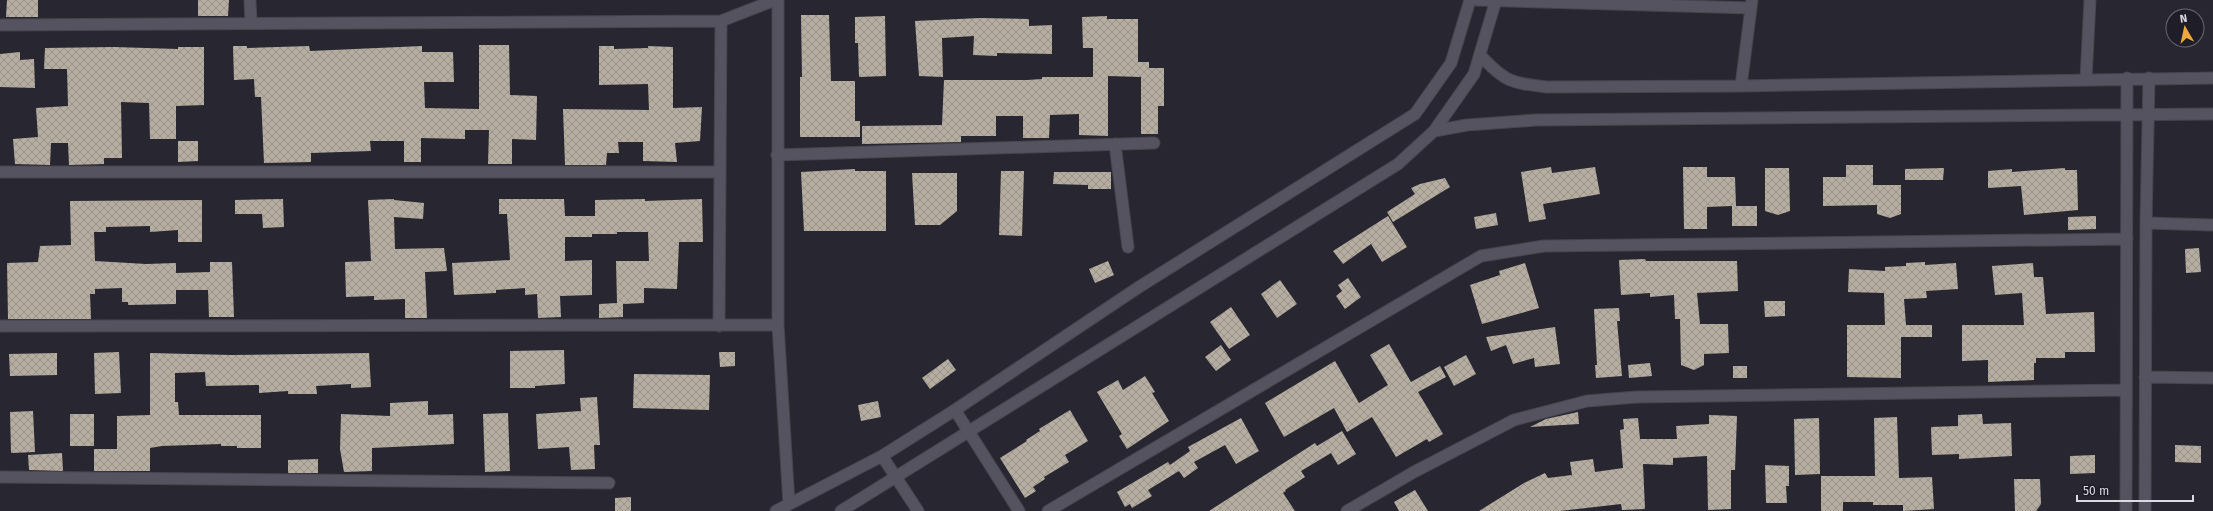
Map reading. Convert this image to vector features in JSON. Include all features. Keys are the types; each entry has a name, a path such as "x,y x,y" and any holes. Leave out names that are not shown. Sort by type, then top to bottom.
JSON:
{"street":[{"path":"250,0 251,23"},
{"path":"0,25 720,21 775,0"},
{"path":"778,0 778,325 789,504"},
{"path":"776,511 882,456 955,410 1139,287 1415,114 1451,63 1470,0"},
{"path":"1476,0 1751,4 1741,86"},
{"path":"2086,79 2090,0"},
{"path":"841,511 1398,164 1434,131 1474,74 1496,1"},
{"path":"719,326 720,21"},
{"path":"1480,56 1496,73 1506,79 1517,84 1547,87 1741,86 2127,78 2213,78"},
{"path":"2126,511 2125,390 2127,78"},
{"path":"2145,511 2144,377 2150,78"},
{"path":"1434,131 1467,125 1536,120 2213,114"},
{"path":"777,155 1154,143"},
{"path":"1114,144 1128,247"},
{"path":"0,172 720,172"},
{"path":"2146,223 2213,225"},
{"path":"1048,511 1481,256 1544,246 2127,239"},
{"path":"0,326 778,325"},
{"path":"2144,377 2213,378"},
{"path":"1347,511 1414,472 1514,420 1587,401 1636,397 2125,390"},
{"path":"955,410 1019,511"},
{"path":"882,456 918,511"},
{"path":"0,477 609,483"}],"building":[{"path":"7,0 38,0 38,17 6,17"},
{"path":"198,0 229,0 228,16 198,16"},
{"path":"801,15 829,15 831,81 855,81 855,121 860,121 860,137 800,137 800,77 802,77"},
{"path":"885,16 886,76 859,77 858,43 855,43 855,17"},
{"path":"1107,16 1107,19 1138,19 1138,62 1149,62 1149,68 1164,68 1164,106 1158,106 1158,134 1141,134 1141,77 1108,76 1108,136 1079,135 1079,114 1050,115 1049,138 1023,138 1023,116 996,116 996,136 961,136 961,142 862,144 862,126 942,125 944,80 1027,80 1042,79 1042,77 1093,77 1093,48 1083,48 1082,17"},
{"path":"980,18 1029,19 1029,26 1052,25 1052,54 997,53 997,56 973,55 974,36 942,38 943,77 919,76 915,21"},
{"path":"479,45 509,45 510,95 537,96 536,140 512,139 512,164 488,164 489,130 465,130 465,139 421,138 421,162 404,162 404,141 370,141 371,151 311,153 311,162 264,163 261,97 255,97 254,79 234,80 233,46 247,46 247,48 309,46 310,51 422,46 422,52 453,52 454,82 424,82 425,108 479,109"},
{"path":"599,46 614,46 614,49 648,48 648,46 673,47 673,108 702,107 700,141 675,143 677,162 643,161 643,142 618,142 619,153 607,153 606,165 565,165 563,109 649,110 648,84 599,85"},
{"path":"114,47 178,49 178,47 204,47 204,105 176,106 176,139 150,139 149,103 121,102 122,158 104,158 104,164 69,165 68,143 51,143 50,165 15,164 13,139 38,137 36,108 68,106 67,69 44,69 45,48"},
{"path":"20,52 20,60 34,59 35,88 0,87 0,54"},
{"path":"178,141 198,141 198,161 178,162"},
{"path":"1846,165 1873,165 1873,185 1901,185 1901,214 1890,218 1877,214 1877,205 1823,206 1823,177 1846,177"},
{"path":"1551,167 1552,173 1595,167 1600,194 1543,204 1546,219 1529,222 1521,172"},
{"path":"1683,167 1707,167 1707,177 1735,177 1736,206 1757,206 1757,226 1732,226 1732,206 1707,207 1707,229 1684,229"},
{"path":"1765,168 1789,168 1790,211 1778,215 1765,211"},
{"path":"1944,168 1943,180 1905,180 1905,169"},
{"path":"2065,168 2065,170 2077,170 2078,210 2024,215 2021,186 1988,188 1988,171 2012,169 2012,172"},
{"path":"855,169 855,171 886,171 886,231 804,231 801,172"},
{"path":"1001,171 1024,171 1022,236 999,235"},
{"path":"1054,172 1111,172 1111,189 1088,189 1088,185 1053,184"},
{"path":"912,173 957,173 957,211 940,225 915,225"},
{"path":"1445,178 1450,187 1393,222 1387,212 1415,194 1411,188 1420,184"},
{"path":"283,199 284,227 263,228 262,214 235,214 235,200"},
{"path":"394,199 424,203 423,219 394,217 395,249 444,248 447,271 425,272 427,318 405,318 405,299 374,300 374,296 346,297 345,262 371,261 368,200"},
{"path":"499,199 564,199 565,216 595,216 595,200 645,199 645,201 702,199 703,242 679,242 677,289 644,288 644,303 623,304 623,317 599,318 599,304 617,303 616,261 649,261 648,232 617,232 617,234 592,234 592,237 565,237 565,261 592,260 592,295 560,296 561,317 538,318 537,294 525,295 525,288 496,290 496,293 454,295 452,263 510,260 507,214 499,214"},
{"path":"202,200 202,242 178,242 178,230 150,232 150,226 106,227 106,232 94,232 95,261 146,264 176,263 176,273 210,272 210,262 232,262 234,317 209,317 208,290 176,290 176,304 128,305 128,302 122,302 122,288 95,289 95,294 90,294 91,319 8,319 7,263 38,262 40,246 71,245 70,201"},
{"path":"1496,213 1498,225 1476,229 1474,217"},
{"path":"1388,216 1407,247 1382,262 1371,244 1343,264 1333,251"},
{"path":"2096,216 2096,229 2068,230 2068,217"},
{"path":"2199,248 2201,272 2186,273 2185,249"},
{"path":"1645,259 1646,261 1737,261 1738,291 1697,293 1700,324 1728,324 1729,353 1704,354 1704,365 1694,370 1681,365 1680,319 1675,319 1674,295 1650,297 1650,293 1621,295 1619,260"},
{"path":"1108,261 1114,275 1095,283 1089,269"},
{"path":"1925,262 1925,265 1956,263 1958,289 1926,291 1927,298 1904,299 1906,325 1932,325 1932,337 1901,337 1901,378 1847,377 1847,325 1885,325 1884,293 1848,292 1849,269 1885,271 1885,267 1906,266 1906,263"},
{"path":"1525,263 1539,308 1482,324 1470,285 1500,275 1499,271"},
{"path":"2033,263 2034,277 2043,277 2046,314 2094,312 2095,352 2065,352 2065,358 2036,358 2036,363 2034,363 2034,380 1988,382 1988,360 1962,361 1962,325 2024,325 2022,293 1995,295 1992,266"},
{"path":"1348,278 1361,297 1345,309 1336,296 1342,291 1338,285"},
{"path":"1280,280 1297,304 1277,318 1261,294"},
{"path":"1764,301 1785,301 1785,316 1765,317"},
{"path":"1231,307 1250,335 1229,349 1210,322"},
{"path":"1619,308 1620,321 1617,321 1622,376 1596,378 1595,365 1597,365 1594,309"},
{"path":"1555,327 1560,364 1535,367 1534,358 1513,364 1506,345 1491,351 1486,337"},
{"path":"1389,344 1411,382 1440,366 1446,377 1418,392 1443,434 1429,442 1427,439 1396,457 1372,417 1347,432 1334,408 1284,437 1265,403 1335,361 1359,403 1388,385 1370,355"},
{"path":"1221,345 1231,360 1216,371 1205,357"},
{"path":"564,350 565,384 535,386 535,388 510,388 510,351"},
{"path":"119,352 121,393 95,394 94,353"},
{"path":"719,352 735,352 735,366 720,367"},
{"path":"57,353 57,375 10,376 9,354"},
{"path":"150,353 231,355 369,353 371,387 351,388 351,384 316,386 317,394 288,394 288,391 259,393 259,385 206,386 205,372 175,373 175,402 178,402 179,415 261,415 261,448 237,448 237,446 221,446 221,444 162,446 150,448 150,471 94,471 94,449 117,449 117,416 150,415"},
{"path":"1466,355 1476,374 1454,386 1444,367"},
{"path":"948,359 956,370 930,389 922,378"},
{"path":"1650,363 1652,376 1629,378 1628,365"},
{"path":"1733,366 1747,366 1747,378 1733,378"},
{"path":"634,374 710,375 709,410 633,408"},
{"path":"1145,376 1155,392 1152,393 1169,421 1127,449 1119,436 1122,434 1097,392 1118,380 1123,390"},
{"path":"597,397 600,445 594,445 595,469 571,470 569,447 538,449 536,414 581,411 580,398"},
{"path":"428,401 428,415 453,414 454,444 372,448 372,471 344,472 340,449 341,414 390,416 390,403"},
{"path":"878,401 881,417 861,421 858,405"},
{"path":"1070,410 1088,441 1065,455 1069,462 1044,477 1045,479 1033,487 1036,491 1025,498 1000,458 1027,441 1026,440 1040,431 1039,429"},
{"path":"33,411 35,452 11,453 10,412"},
{"path":"1578,412 1579,424 1530,427 1546,419"},
{"path":"508,413 510,471 485,472 483,414"},
{"path":"70,414 94,414 94,446 70,446"},
{"path":"1982,414 1983,424 2011,423 2012,456 1959,459 1959,454 1932,455 1931,427 1958,426 1958,415"},
{"path":"1709,415 1737,416 1735,470 1731,470 1731,509 1708,510 1707,456 1673,458 1673,465 1643,464 1645,509 1622,510 1621,504 1560,511 1479,511 1524,483 1545,473 1548,478 1572,475 1570,462 1593,459 1595,472 1623,468 1620,430 1624,429 1623,419 1638,418 1640,439 1677,439 1676,426 1709,424"},
{"path":"1897,417 1899,478 1932,477 1934,509 1903,511 1903,505 1873,505 1873,502 1843,502 1843,511 1821,511 1821,476 1875,476 1874,418"},
{"path":"1241,418 1259,451 1236,464 1225,445 1194,462 1198,468 1184,478 1179,471 1148,490 1152,496 1132,508 1130,504 1125,507 1117,492 1168,462 1170,465 1190,451 1188,447"},
{"path":"1819,418 1820,474 1795,475 1794,419"},
{"path":"1342,431 1356,454 1338,465 1331,453 1301,471 1305,477 1285,490 1286,491 1283,493 1295,511 1209,511 1315,443 1317,446"},
{"path":"2175,445 2201,446 2201,463 2175,462"},
{"path":"62,453 63,471 29,470 28,455"},
{"path":"2095,455 2095,473 2070,474 2070,456"},
{"path":"318,459 318,473 288,473 288,460"},
{"path":"1765,465 1789,466 1789,486 1786,486 1787,503 1766,503"},
{"path":"2014,479 2040,479 2041,504 2036,511 2015,511"},
{"path":"1415,490 1428,511 1399,511 1394,502"},
{"path":"631,497 631,511 615,511 615,498"}]}
